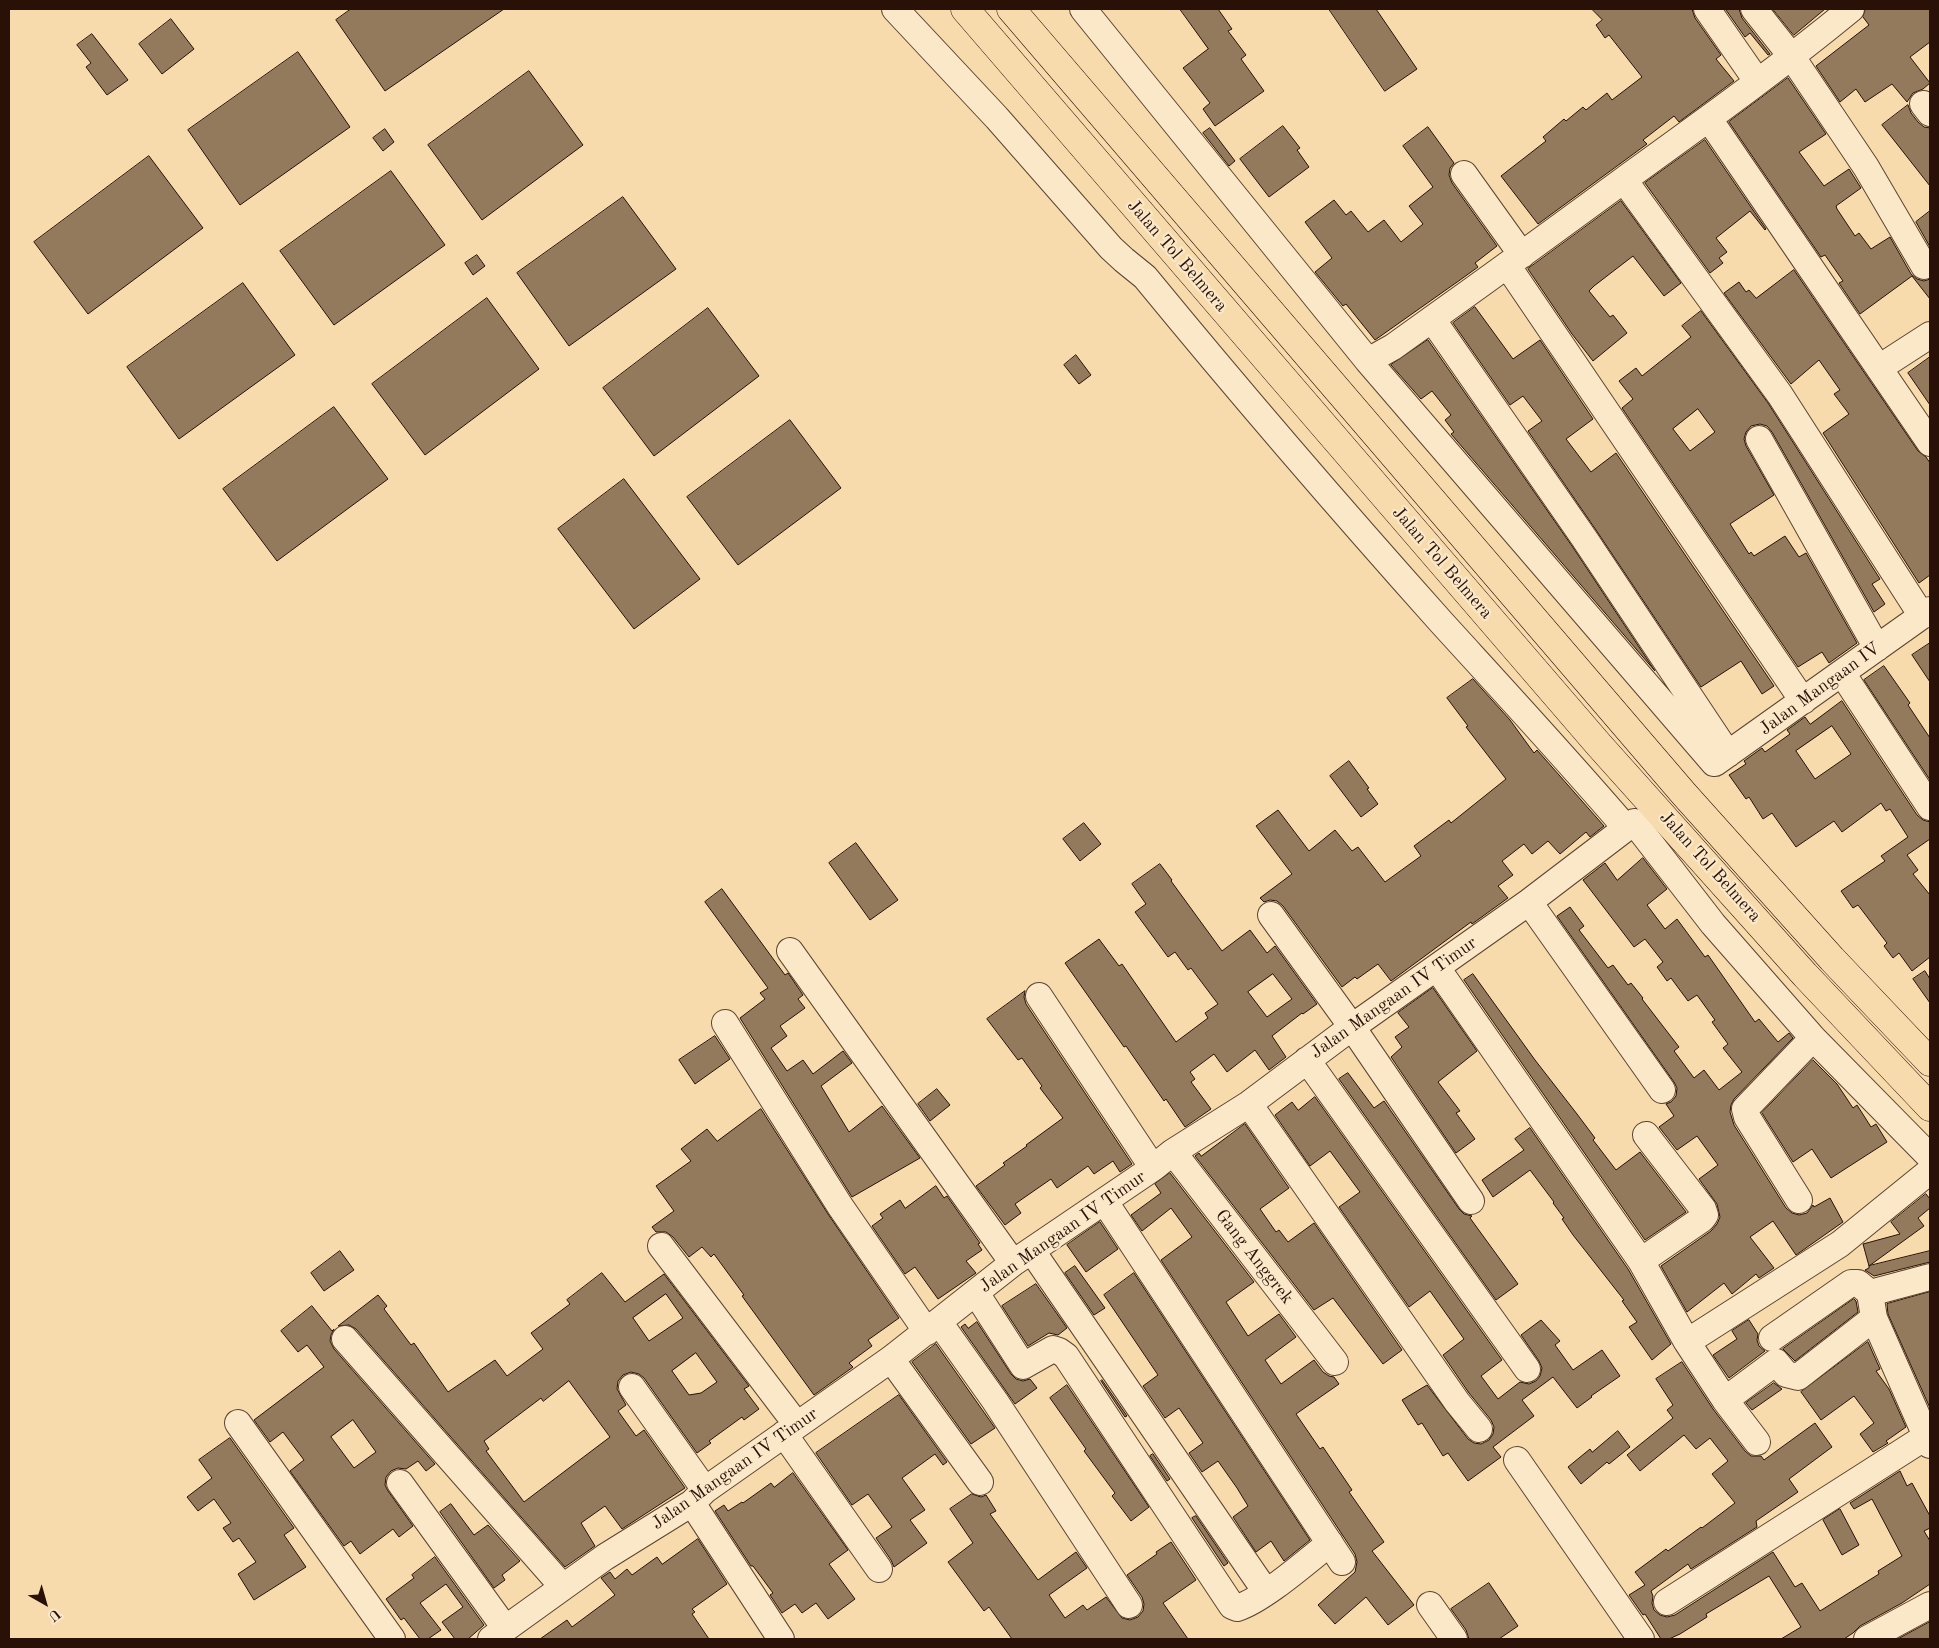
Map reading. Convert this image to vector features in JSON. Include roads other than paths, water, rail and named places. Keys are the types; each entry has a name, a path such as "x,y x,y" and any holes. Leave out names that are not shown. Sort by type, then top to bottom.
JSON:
{"highway":[{"name":"Jalan Tol Belmera","path":"965,9 1599,745 1805,975 1930,1107"},
{"name":"Jalan Tol Belmera","path":"1011,9 1684,794 1832,959 1930,1062"}],"street":[{"path":"895,9 998,118 1111,248 1145,277 1442,622 1564,756 1630,825 1812,1038 1930,1157"},
{"path":"1083,9 1368,361 1717,761"},
{"path":"1708,9 1757,81"},
{"path":"1754,9 1792,57 1866,167 1924,266"},
{"path":"1368,361 1393,347 1709,119 1757,81 1792,57 1851,9"},
{"path":"1709,119 1930,443"},
{"path":"1464,174 1515,260 1803,701"},
{"path":"1624,180 1780,395 1926,613"},
{"path":"1432,319 1584,538 1717,761"},
{"path":"1879,368 1930,335"},
{"path":"1759,439 1877,648"},
{"name":"Jalan Mangaan IV","path":"1717,761 1926,613"},
{"path":"1842,673 1930,807"},
{"name":"Jalan Mangaan IV Timur","path":"498,1634 605,1557 698,1496 891,1359 1022,1257 1105,1202 1163,1160 1249,1104 1352,1027 1529,902 1630,825"},
{"path":"1529,902 1662,1090"},
{"path":"1271,915 1352,1027 1471,1201"},
{"path":"790,951 1022,1257 1266,1592"},
{"path":"1437,968 1640,1261 1687,1342 1725,1400 1757,1442"},
{"name":"Gang Anggrek","path":"1039,996 1163,1160 1335,1362"},
{"path":"725,1023 840,1206 933,1327 995,1401 1129,1604"},
{"path":"1799,1200 1747,1117 1745,1109 1812,1038"},
{"path":"1307,1060 1527,1369"},
{"path":"1249,1104 1457,1402 1479,1429"},
{"path":"1640,1261 1702,1219 1705,1215 1703,1209 1646,1135"},
{"path":"1687,1342 1840,1244 1930,1171"},
{"path":"976,1293 1023,1366 1053,1349 1066,1356 1232,1606 1237,1608 1245,1606 1336,1552 1105,1202"},
{"path":"661,1246 790,1430 879,1569"},
{"path":"1725,1400 1776,1362 1786,1374 1798,1377 1872,1306 1930,1277"},
{"path":"1667,1602 1929,1441 1923,1407 1872,1306 1858,1283 1851,1283 1772,1338"},
{"path":"345,1339 563,1587"},
{"path":"891,1359 980,1482"},
{"path":"632,1387 781,1639"},
{"path":"238,1423 392,1639"},
{"path":"1518,1460 1641,1639"},
{"path":"400,1483 498,1634"},
{"path":"1430,1605 1454,1639"},
{"path":"1867,1639 1930,1605"}]}
